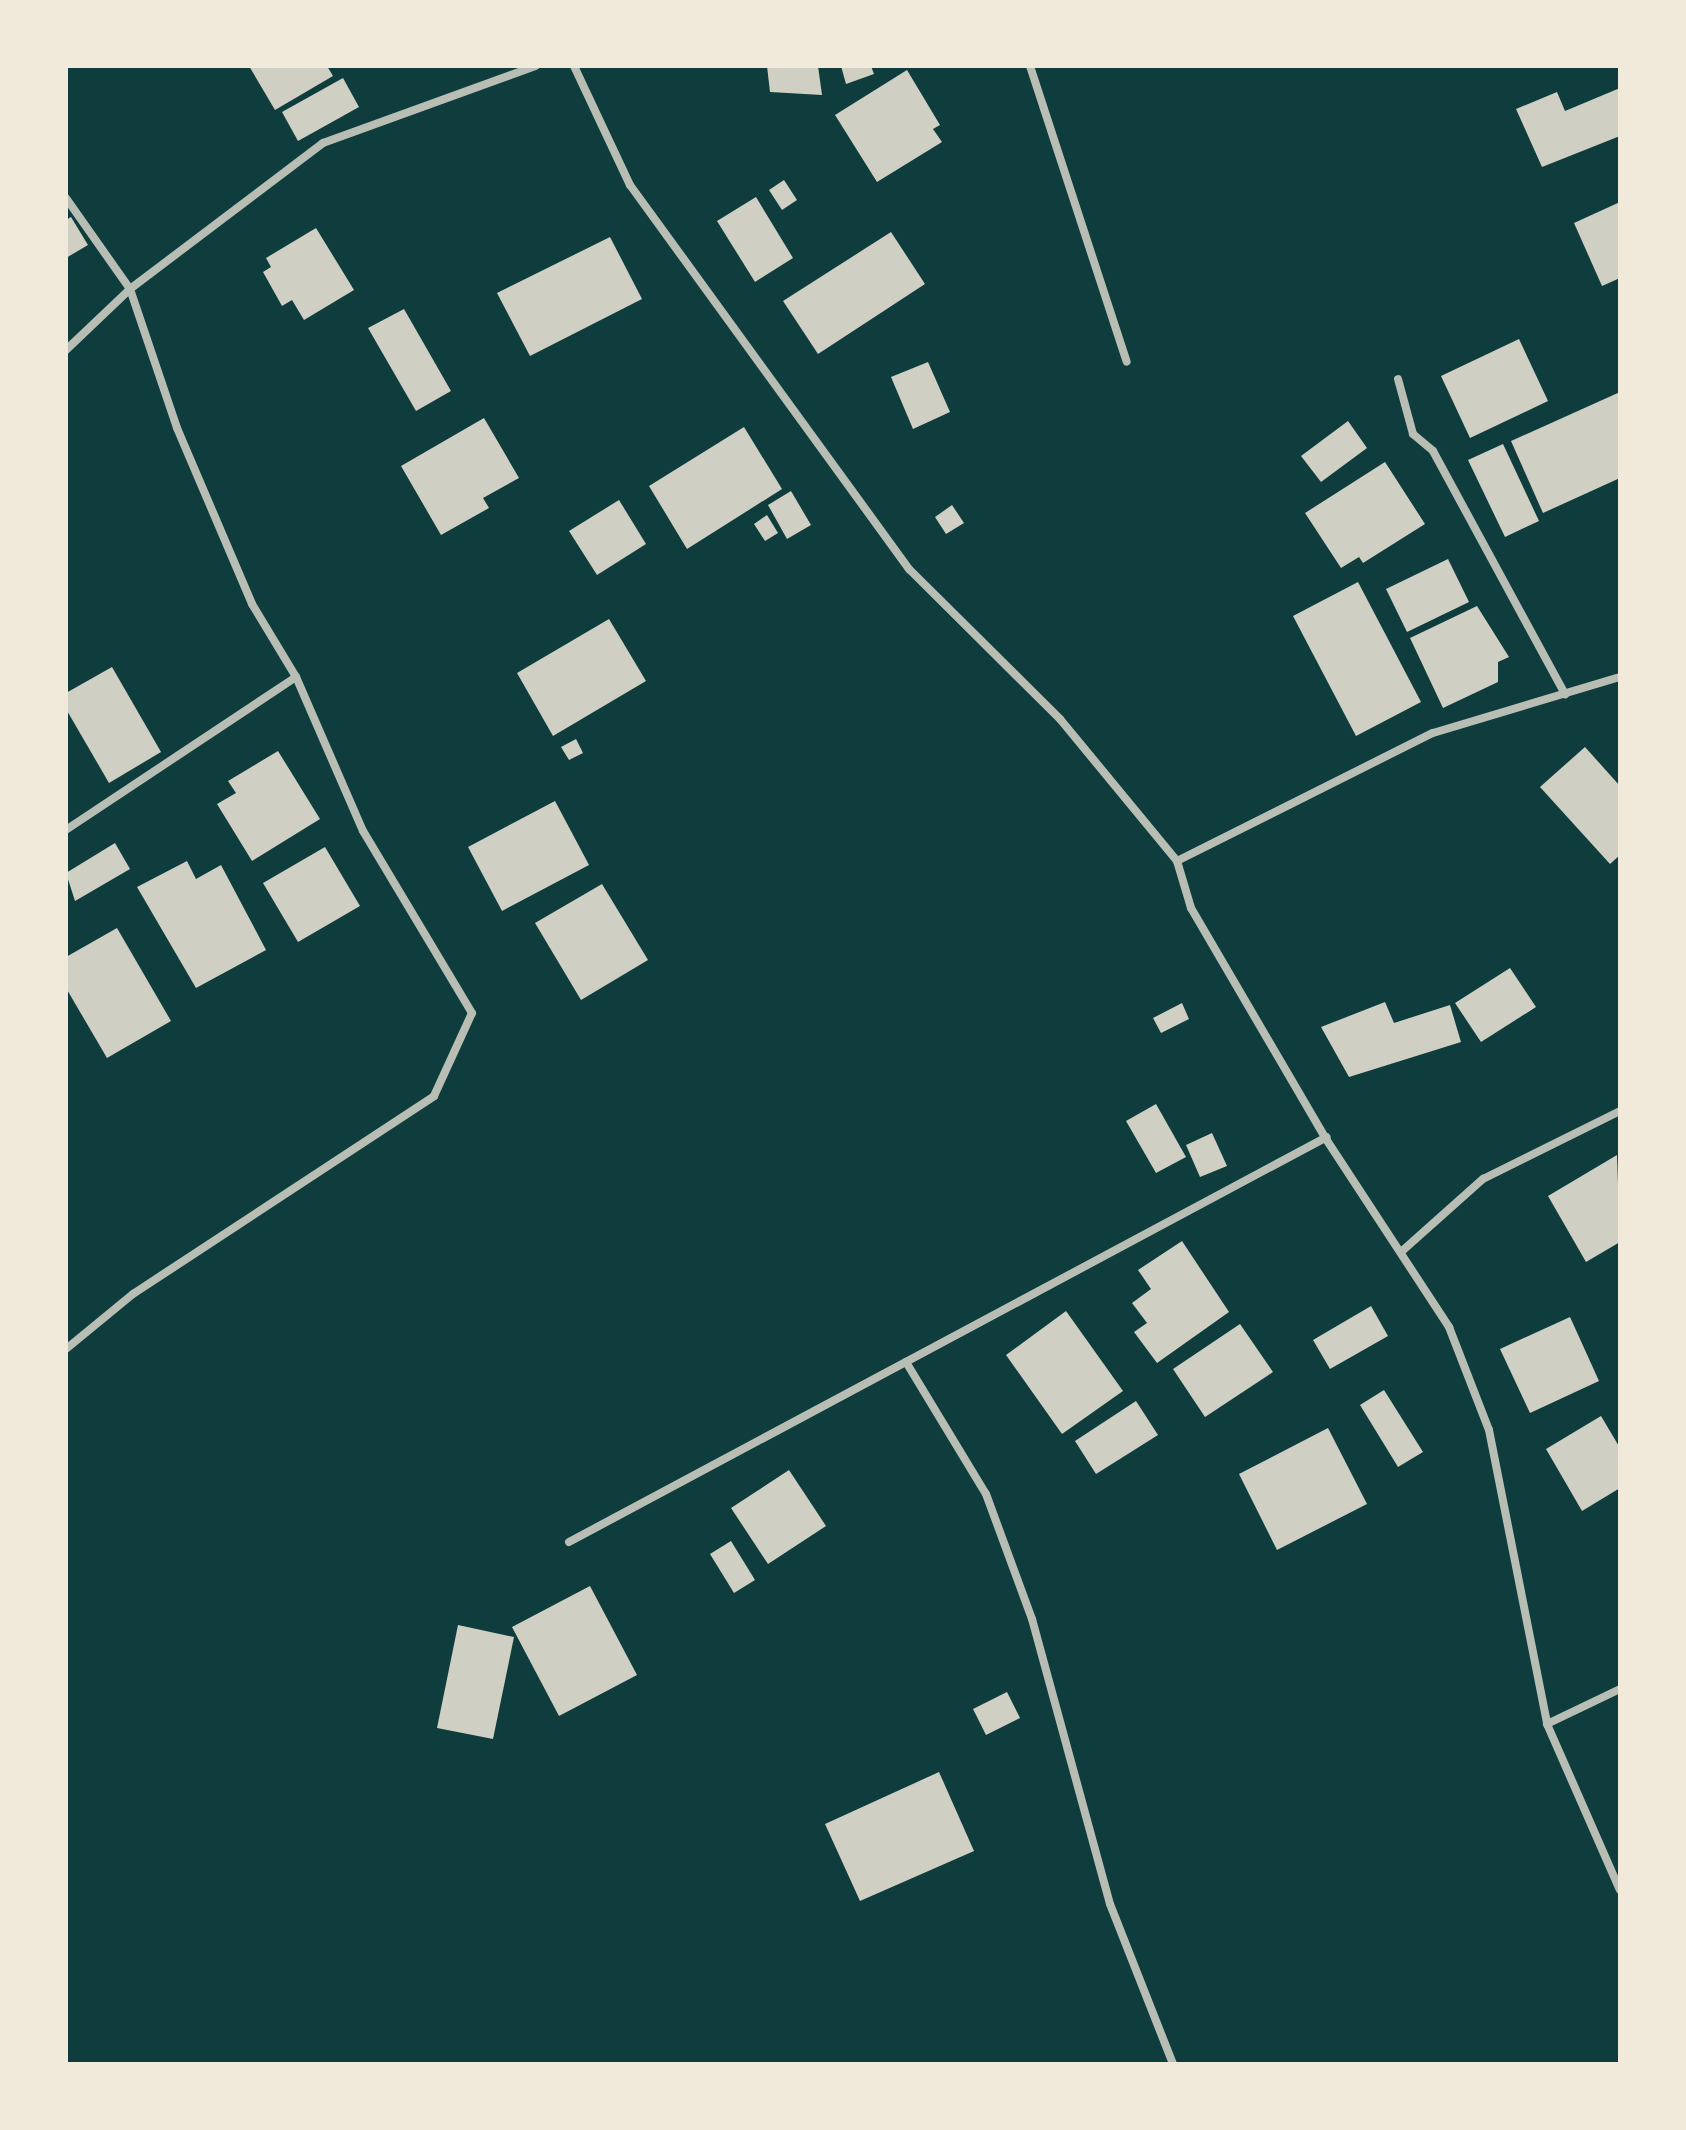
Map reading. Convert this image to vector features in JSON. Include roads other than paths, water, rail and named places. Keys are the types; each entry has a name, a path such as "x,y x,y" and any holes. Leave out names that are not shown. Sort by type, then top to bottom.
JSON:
{"street":[{"path":"66,350 130,289 323,143 536,66"},
{"path":"574,66 630,185 909,569 1060,719 1177,861 1191,908 1328,1136 1449,1327 1489,1430 1547,1724 1620,1890"},
{"path":"1030,66 1127,362"},
{"path":"66,198 130,289 202,487 252,604 296,677 363,831 472,1013 434,1096 133,1294 66,1349"},
{"path":"1398,379 1413,434 1433,451 1565,694"},
{"path":"66,830 296,677"},
{"path":"1177,861 1433,733 1620,677"},
{"path":"1401,1252 1483,1179 1620,1111"},
{"path":"569,1542 1328,1136"},
{"path":"906,1362 986,1494 1032,1619 1110,1904 1173,2064"},
{"path":"1547,1724 1620,1689"}]}
